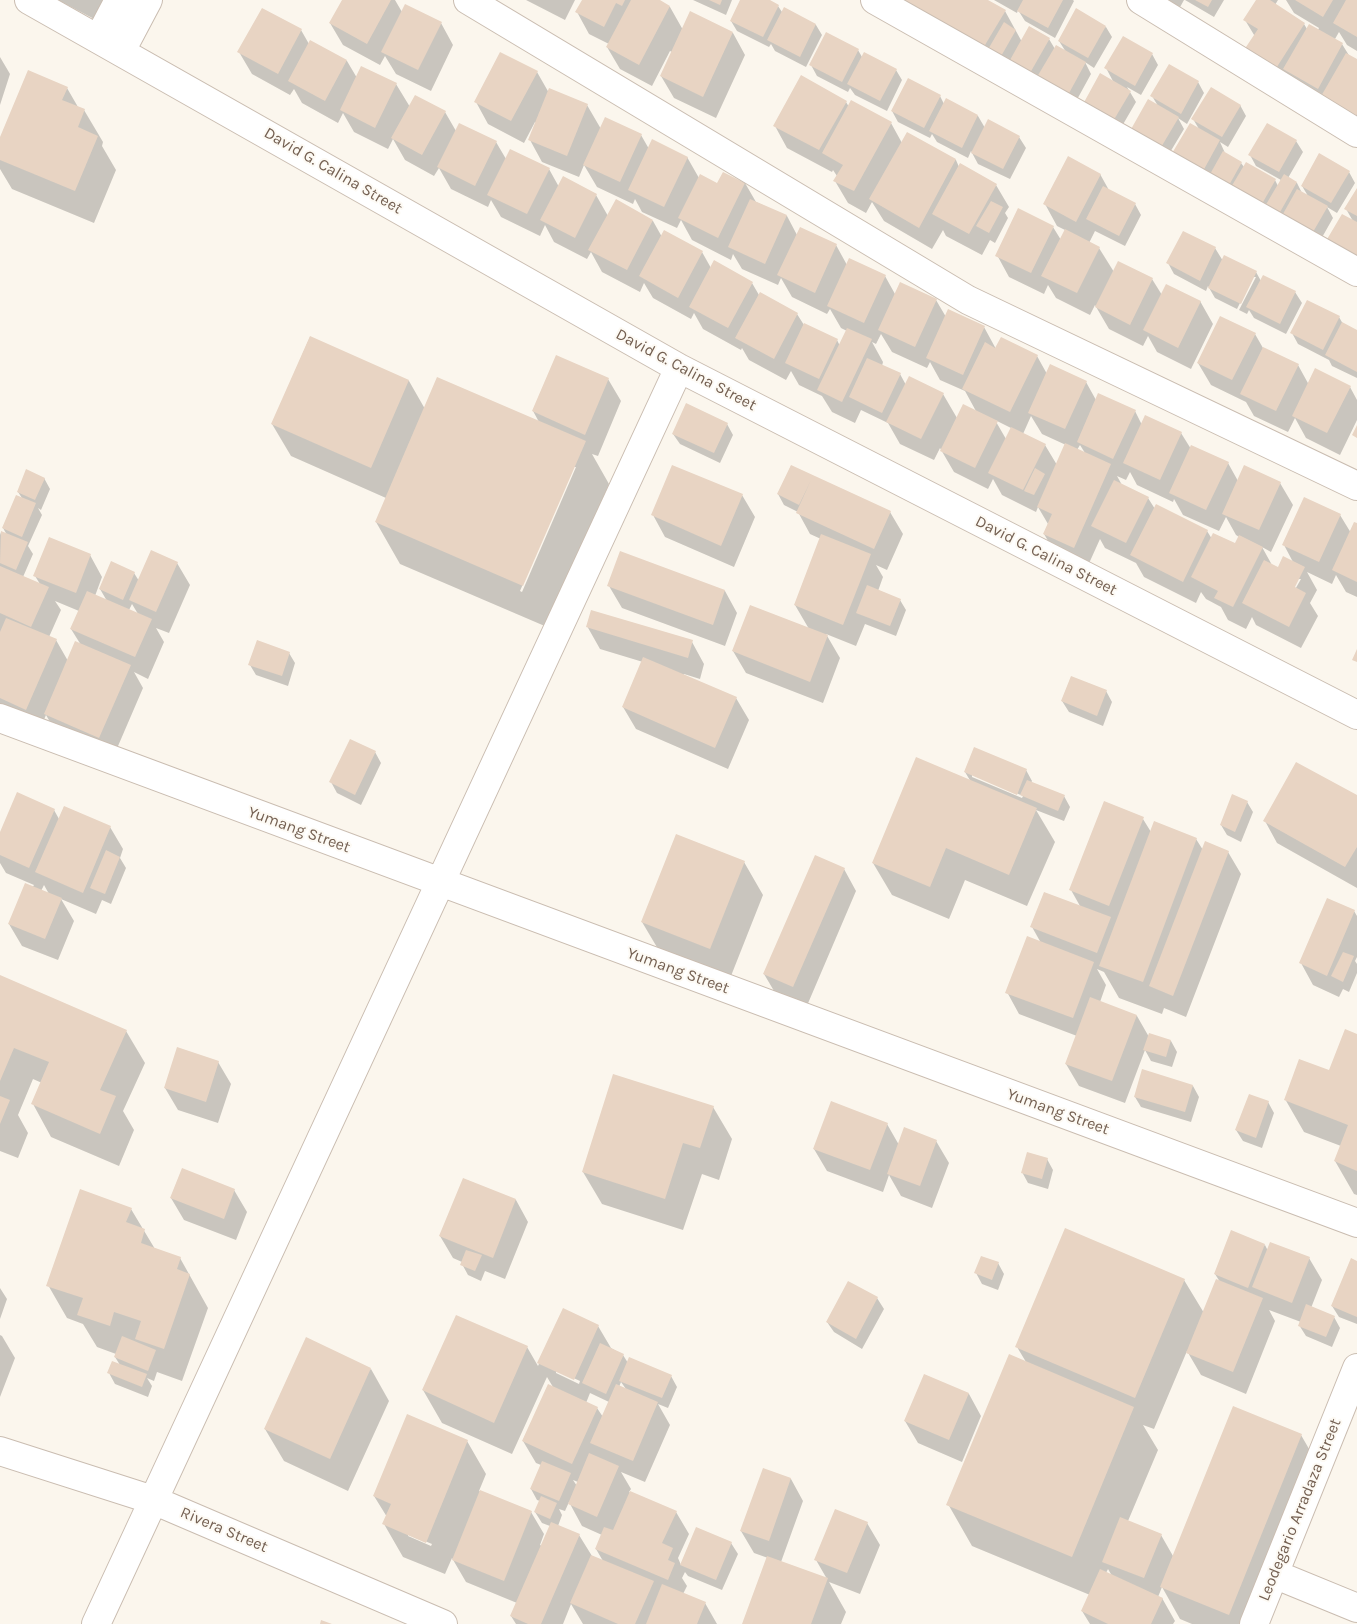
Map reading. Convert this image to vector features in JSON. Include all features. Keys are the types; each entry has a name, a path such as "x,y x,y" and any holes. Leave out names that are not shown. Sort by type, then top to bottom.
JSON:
{"street":[{"name":"David G. Calina Street","path":"29,0 679,368 1357,715"},
{"path":"110,45 119,0"},
{"path":"110,45 148,0"},
{"path":"468,0 968,300 1357,486"},
{"path":"875,0 1357,272"},
{"path":"1141,0 1357,133"},
{"path":"96,1624 679,368"},
{"name":"Yumang Street","path":"0,718 1357,1223"},
{"name":"Leodegario Arradaza Street","path":"1254,1624 1357,1368"},
{"name":"Rivera Street","path":"0,1451 153,1500 443,1624"},
{"path":"1274,1574 1357,1608"}],"building":[{"path":"342,0 391,0 367,44 329,23"},
{"path":"582,0 625,0 622,6 616,3 604,27 575,12"},
{"path":"631,0 660,0 670,6 639,65 606,47"},
{"path":"709,0 722,0 720,5"},
{"path":"740,0 770,0 779,5 763,37 730,21"},
{"path":"905,0 988,0 1006,10 979,55 900,9"},
{"path":"1023,0 1063,0 1048,28 1017,11"},
{"path":"1195,0 1212,0 1208,7"},
{"path":"1256,0 1270,0 1305,23 1275,70 1244,50 1258,29 1243,20"},
{"path":"1295,0 1333,0 1323,17"},
{"path":"1346,0 1357,0 1357,37 1333,23"},
{"path":"405,4 442,22 418,70 381,52"},
{"path":"784,7 816,24 800,57 767,40"},
{"path":"262,8 302,29 278,74 237,52"},
{"path":"1076,8 1106,26 1088,58 1058,41"},
{"path":"690,11 733,32 703,97 660,76"},
{"path":"1004,22 1016,30 996,65 983,58"},
{"path":"1309,24 1343,43 1318,89 1283,69"},
{"path":"1029,26 1050,38 1026,80 1005,69"},
{"path":"826,32 859,49 842,82 809,65"},
{"path":"1123,36 1153,53 1135,86 1104,68"},
{"path":"310,40 347,60 325,101 288,81"},
{"path":"1056,45 1086,62 1068,95 1037,77"},
{"path":"500,52 538,71 511,121 474,102"},
{"path":"864,52 897,69 880,101 847,84"},
{"path":"1346,53 1357,59 1357,114 1355,118 1320,98"},
{"path":"1169,64 1199,81 1181,114 1150,96"},
{"path":"361,66 397,83 375,128 340,110"},
{"path":"28,70 68,87 62,100 85,109 78,127 98,136 75,191 0,160 0,137"},
{"path":"1100,73 1131,91 1112,123 1082,106"},
{"path":"801,75 847,101 819,150 773,126"},
{"path":"908,78 941,95 924,128 891,111"},
{"path":"1211,87 1241,105 1222,137 1191,119"},
{"path":"549,88 588,104 567,156 528,140"},
{"path":"415,95 446,111 422,155 391,138"},
{"path":"946,98 978,115 962,148 929,131"},
{"path":"1148,99 1179,117 1160,149 1130,131"},
{"path":"851,100 892,122 854,191 833,181 843,165 822,153"},
{"path":"605,117 642,134 620,182 583,165"},
{"path":"988,119 1020,136 1003,169 971,153"},
{"path":"459,123 497,141 475,186 437,167"},
{"path":"1190,123 1220,140 1202,173 1171,155"},
{"path":"1267,123 1297,140 1279,172 1248,155"},
{"path":"907,132 956,159 919,228 869,199"},
{"path":"652,139 688,157 664,207 628,190"},
{"path":"510,149 550,168 527,214 487,195"},
{"path":"1223,151 1242,162 1228,187 1209,176"},
{"path":"1319,153 1350,171 1331,203 1301,186"},
{"path":"1068,156 1101,174 1076,222 1043,204"},
{"path":"1246,162 1276,179 1258,211 1227,194"},
{"path":"960,163 997,184 969,234 932,214"},
{"path":"723,172 745,183 718,238 678,218 700,174 717,183"},
{"path":"1284,174 1297,182 1275,221 1261,213"},
{"path":"563,176 597,194 575,238 540,220"},
{"path":"1103,186 1136,203 1119,236 1086,219"},
{"path":"1357,188 1357,216 1344,209"},
{"path":"1297,189 1328,206 1309,239 1279,221"},
{"path":"616,199 653,220 627,270 588,250"},
{"path":"750,199 787,215 765,264 728,247"},
{"path":"991,201 1003,207 989,233 976,226"},
{"path":"1018,208 1054,226 1031,273 995,256"},
{"path":"1342,214 1357,222 1357,258 1323,246"},
{"path":"800,227 837,244 815,293 777,275"},
{"path":"1065,229 1100,247 1077,293 1041,276"},
{"path":"664,230 703,251 678,298 639,276"},
{"path":"1183,231 1216,247 1200,281 1166,263"},
{"path":"1224,255 1257,271 1241,304 1208,288"},
{"path":"849,258 886,275 864,323 827,306"},
{"path":"714,260 753,282 728,328 689,307"},
{"path":"1118,261 1153,278 1130,325 1095,307"},
{"path":"1263,275 1296,291 1280,324 1246,307"},
{"path":"900,282 937,299 915,347 878,330"},
{"path":"1166,284 1201,301 1178,348 1143,330"},
{"path":"760,292 798,313 774,359 735,338"},
{"path":"1307,300 1340,316 1323,350 1290,333"},
{"path":"948,309 985,326 963,375 926,358"},
{"path":"1220,316 1256,333 1232,380 1197,363"},
{"path":"1342,322 1357,330 1357,372 1325,355"},
{"path":"804,323 838,339 819,379 785,363"},
{"path":"847,328 872,339 842,402 817,390"},
{"path":"310,336 409,380 371,468 271,424"},
{"path":"1001,337 1038,355 1010,412 962,389 985,342 995,348"},
{"path":"1263,347 1299,364 1276,411 1240,394"},
{"path":"556,355 609,378 585,435 532,411"},
{"path":"867,358 901,373 882,413 849,397"},
{"path":"1050,364 1087,381 1065,429 1028,413"},
{"path":"1315,368 1351,386 1327,433 1292,416"},
{"path":"909,376 944,393 921,439 886,422"},
{"path":"437,377 586,441 523,586 375,522"},
{"path":"1098,393 1136,410 1113,459 1077,442"},
{"path":"686,403 728,423 714,453 672,434"},
{"path":"963,404 998,421 975,468 940,451"},
{"path":"1145,415 1182,432 1160,480 1123,463"},
{"path":"1357,425 1357,438 1352,435"},
{"path":"1011,427 1046,444 1023,490 988,473"},
{"path":"1065,443 1111,464 1074,548 1043,534 1052,514 1037,507"},
{"path":"1191,445 1229,462 1206,510 1169,493"},
{"path":"672,465 743,494 721,546 651,515"},
{"path":"791,465 891,511 874,549 796,513 811,480 799,505 777,494"},
{"path":"1244,465 1281,482 1259,530 1222,514"},
{"path":"1035,468 1045,474 1034,495 1024,491"},
{"path":"26,469 45,478 35,500 17,492"},
{"path":"1114,480 1149,497 1126,543 1091,526"},
{"path":"16,495 36,503 22,537 2,528"},
{"path":"1304,497 1341,514 1319,562 1282,545"},
{"path":"1156,504 1208,530 1183,582 1130,555"},
{"path":"1354,522 1357,523 1357,582 1332,570"},
{"path":"1,531 28,542 16,570 0,563"},
{"path":"1213,533 1235,543 1239,535 1263,547 1233,607 1214,598 1218,591 1191,577"},
{"path":"821,534 871,554 843,625 794,605"},
{"path":"49,537 91,554 76,593 33,576"},
{"path":"151,550 178,562 156,612 129,600"},
{"path":"620,551 725,590 713,625 607,586"},
{"path":"1283,556 1305,567 1295,587 1306,593 1289,627 1242,603 1264,560 1278,567"},
{"path":"111,561 135,572 123,600 99,589"},
{"path":"0,566 49,587 31,627 0,613"},
{"path":"867,585 901,599 890,626 856,613"},
{"path":"87,591 152,619 135,657 70,629"},
{"path":"750,605 828,635 810,682 732,651"},
{"path":"591,610 693,640 688,658 586,627"},
{"path":"6,618 57,639 26,710 0,698 0,632"},
{"path":"257,640 290,652 282,676 248,665"},
{"path":"75,641 131,665 99,738 44,714"},
{"path":"1357,649 1357,662 1352,660"},
{"path":"643,657 737,697 715,748 622,707"},
{"path":"1071,676 1107,690 1097,716 1061,701"},
{"path":"350,739 376,751 355,795 329,782"},
{"path":"974,747 1027,769 1017,795 964,772"},
{"path":"916,757 1037,808 1009,875 946,848 930,887 872,863"},
{"path":"1296,762 1357,795 1357,847 1345,867 1263,821"},
{"path":"1027,780 1065,795 1058,811 1020,795"},
{"path":"17,792 55,809 29,868 0,855 0,832"},
{"path":"1232,794 1248,801 1235,832 1220,825"},
{"path":"1104,801 1144,817 1109,906 1069,890"},
{"path":"64,806 111,826 83,893 35,872"},
{"path":"1154,821 1197,838 1143,982 1099,966"},
{"path":"676,834 745,861 710,949 641,922"},
{"path":"1205,841 1229,851 1173,996 1149,986"},
{"path":"106,850 120,857 105,894 90,888"},
{"path":"815,855 845,868 793,987 763,974"},
{"path":"25,883 62,898 45,939 8,924"},
{"path":"1044,892 1111,917 1097,953 1030,927"},
{"path":"1327,898 1355,910 1327,976 1299,963"},
{"path":"1027,936 1094,962 1073,1018 1005,993"},
{"path":"1343,952 1354,956 1343,982 1331,976"},
{"path":"0,975 127,1030 100,1090 116,1096 100,1134 31,1104 49,1062 14,1048 0,1081"},
{"path":"1090,997 1137,1015 1112,1081 1065,1064"},
{"path":"1345,1029 1357,1034 1357,1171 1334,1161 1348,1125 1284,1100 1299,1059 1329,1070"},
{"path":"1149,1033 1171,1040 1166,1057 1143,1050"},
{"path":"177,1047 219,1061 206,1102 164,1088"},
{"path":"1142,1069 1193,1085 1185,1112 1134,1097"},
{"path":"613,1074 714,1106 700,1148 683,1143 665,1199 582,1172"},
{"path":"1249,1094 1269,1101 1256,1138 1235,1130"},
{"path":"0,1096 10,1100 0,1124"},
{"path":"831,1101 888,1123 870,1170 813,1149"},
{"path":"904,1127 937,1140 920,1186 887,1174"},
{"path":"1027,1152 1048,1158 1042,1179 1021,1173"},
{"path":"182,1168 235,1189 224,1219 170,1198"},
{"path":"463,1178 516,1199 493,1258 439,1236"},
{"path":"80,1189 132,1208 126,1222 145,1229 141,1243 181,1257 177,1269 190,1274 164,1349 135,1339 141,1321 114,1312 110,1326 77,1315 83,1298 46,1286"},
{"path":"1065,1228 1185,1279 1135,1398 1015,1347"},
{"path":"1231,1230 1265,1244 1248,1288 1214,1274"},
{"path":"1270,1242 1310,1257 1292,1303 1252,1287"},
{"path":"466,1250 482,1255 475,1271 460,1265"},
{"path":"981,1256 999,1262 992,1280 974,1273"},
{"path":"1351,1258 1357,1261 1357,1317 1331,1306"},
{"path":"1216,1279 1263,1298 1233,1372 1186,1353"},
{"path":"848,1281 878,1297 856,1339 826,1322"},
{"path":"1306,1304 1335,1316 1326,1337 1298,1326"},
{"path":"563,1308 599,1325 574,1380 537,1363"},
{"path":"456,1315 528,1346 494,1423 422,1390"},
{"path":"122,1336 156,1350 148,1371 114,1357"},
{"path":"306,1337 371,1368 330,1459 264,1429"},
{"path":"600,1343 624,1354 606,1394 582,1383"},
{"path":"1009,1354 1134,1407 1072,1557 946,1505"},
{"path":"629,1357 672,1375 662,1398 619,1381"},
{"path":"112,1361 147,1374 142,1387 107,1373"},
{"path":"924,1374 969,1393 949,1440 904,1421"},
{"path":"548,1384 598,1407 572,1464 522,1441"},
{"path":"616,1384 658,1402 633,1461 590,1443"},
{"path":"1233,1406 1302,1434 1229,1615 1160,1587"},
{"path":"407,1414 468,1440 426,1543 382,1524 391,1504 373,1496"},
{"path":"589,1453 619,1466 597,1517 568,1504"},
{"path":"542,1461 571,1473 559,1501 530,1489"},
{"path":"763,1468 791,1478 769,1541 740,1531"},
{"path":"480,1490 532,1511 504,1581 452,1560"},
{"path":"630,1491 677,1511 662,1543 673,1548 668,1560 675,1563 668,1580 595,1549 604,1527 613,1530"},
{"path":"541,1496 557,1503 550,1519 534,1512"},
{"path":"835,1509 868,1522 847,1573 814,1560"},
{"path":"1120,1517 1162,1534 1144,1578 1102,1562"},
{"path":"551,1522 580,1534 541,1624 528,1624 510,1616"},
{"path":"696,1527 732,1542 716,1580 680,1565"},
{"path":"591,1555 654,1581 635,1624 618,1624 570,1603"},
{"path":"767,1556 828,1578 811,1624 742,1624"},
{"path":"1100,1569 1163,1598 1151,1624 1108,1624 1081,1611"},
{"path":"662,1584 706,1602 697,1624 646,1624"},
{"path":"321,1620 332,1624 320,1624"}]}
